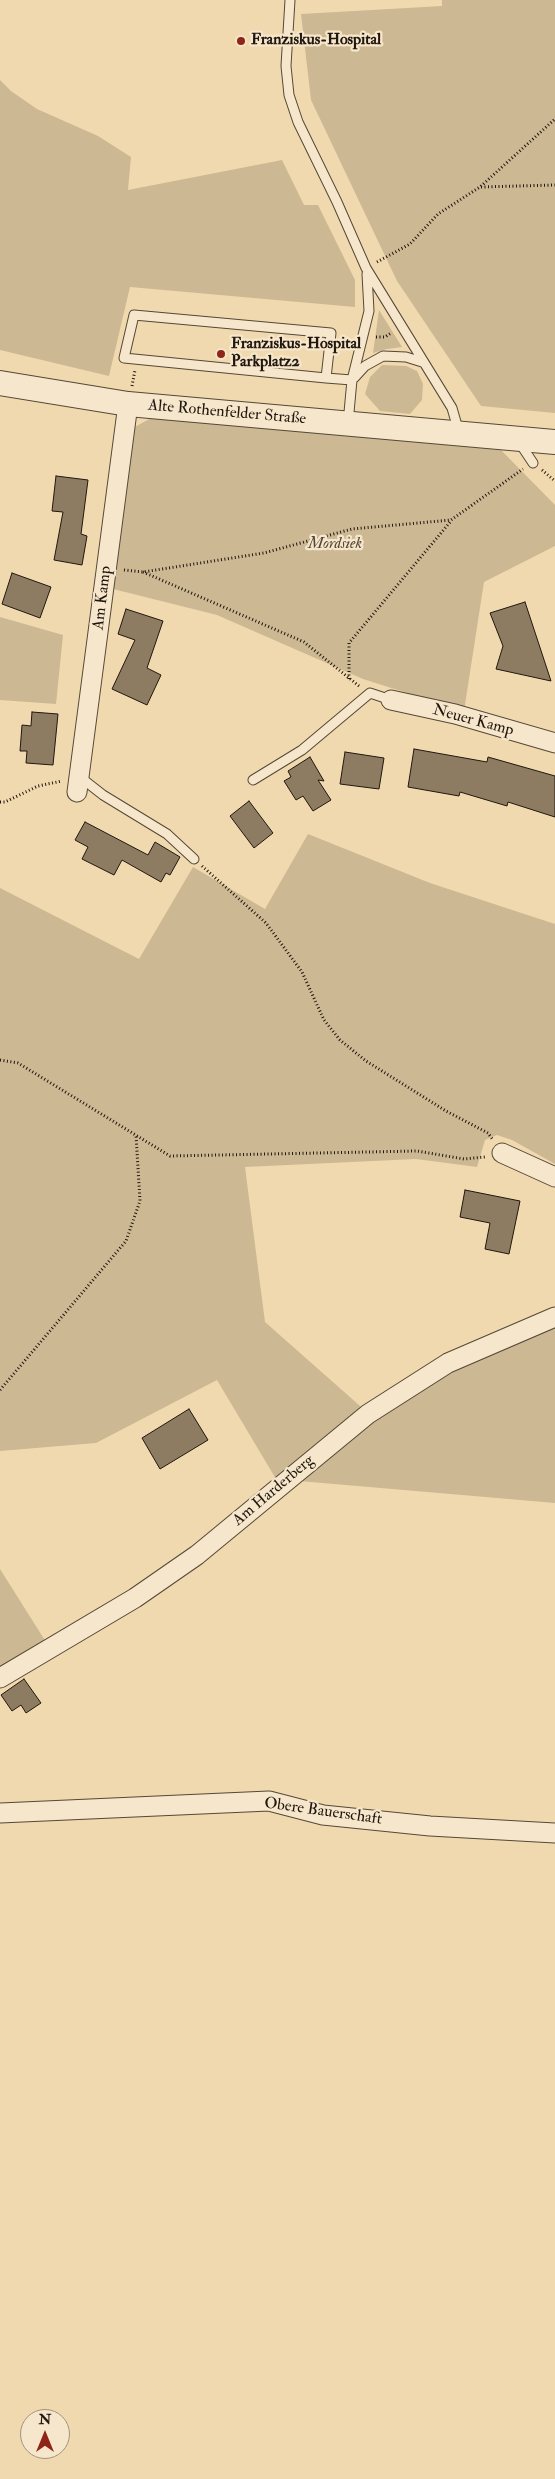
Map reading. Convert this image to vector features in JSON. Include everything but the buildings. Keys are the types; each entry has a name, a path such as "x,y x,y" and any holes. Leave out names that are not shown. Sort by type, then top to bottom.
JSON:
{"street":[{"name":"Alte Rothenfelder Straße","path":"0,383 348,424 555,442"},
{"name":"Am Kamp","path":"78,784 129,399"},
{"name":"Neuer Kamp","path":"391,700 455,714 555,744"},
{"path":"502,1153 555,1176"},
{"name":"Am Harderberg","path":"0,1678 135,1598 197,1555 368,1414 448,1363 555,1317"},
{"name":"Obere Bauerschaft","path":"0,1812 269,1802 323,1815 430,1826 555,1833"}],"lane":[{"path":"290,0 286,66 289,95 298,122 337,202 366,268 400,328 452,408 456,422 456,434"},
{"path":"348,424 352,380 365,336 370,310 366,268"},
{"path":"326,378 330,333 134,315 124,358 138,360 326,378 352,380"},
{"path":"352,380 365,366 383,356 406,357 422,362"},
{"path":"521,439 523,448 533,462"},
{"path":"253,780 302,750 370,693 391,700"},
{"path":"78,784 103,795 166,834 194,858"}],"path":[{"path":"366,268 410,244 438,214 480,187 555,119"},
{"path":"480,187 555,184"},
{"path":"365,336 385,337 400,328"},
{"path":"129,399 138,360"},
{"path":"349,678 349,643 451,520 533,462"},
{"path":"106,568 143,572 264,553 352,529 451,520"},
{"path":"143,572 304,642 370,693"},
{"path":"0,802 5,802 38,786 78,784"},
{"path":"0,1060 18,1063 170,1156 417,1151 464,1159 502,1153 488,1133 366,1061 340,1040 324,1020 302,972 266,923 194,858"},
{"path":"0,1390 126,1241 140,1201 136,1135"}],"green space":[{"path":"442,0 555,0 555,413 481,406 397,281 311,100 301,14 442,6"},
{"path":"0,80 11,91 37,109 98,136 131,157 128,190 282,160 304,205 318,205 355,280 355,307 130,287 109,376 0,350"},
{"path":"379,310 402,347 373,353"},
{"path":"382,365 406,366 417,371 423,384 422,400 410,414 380,411 365,394 370,377"},
{"name":"Mordsiek","path":"151,418 501,450 555,505 555,546 484,582 464,711 363,679 217,615 109,588 133,428"},
{"path":"0,617 63,635 56,704 0,700"},
{"path":"308,834 430,883 555,924 555,1164 512,1140 497,1135 485,1140 477,1167 416,1159 245,1167 265,1322 368,1413 555,1317 555,1503 276,1479 217,1380 96,1443 0,1451 0,888 139,959 193,867 265,909"},
{"path":"0,1569 46,1642 0,1669"}],"place":[{"name":"Franziskus-Hospital","path":"241,41"},
{"name":"Franziskus-Hospital Parkplatz2","path":"221,354"}]}
